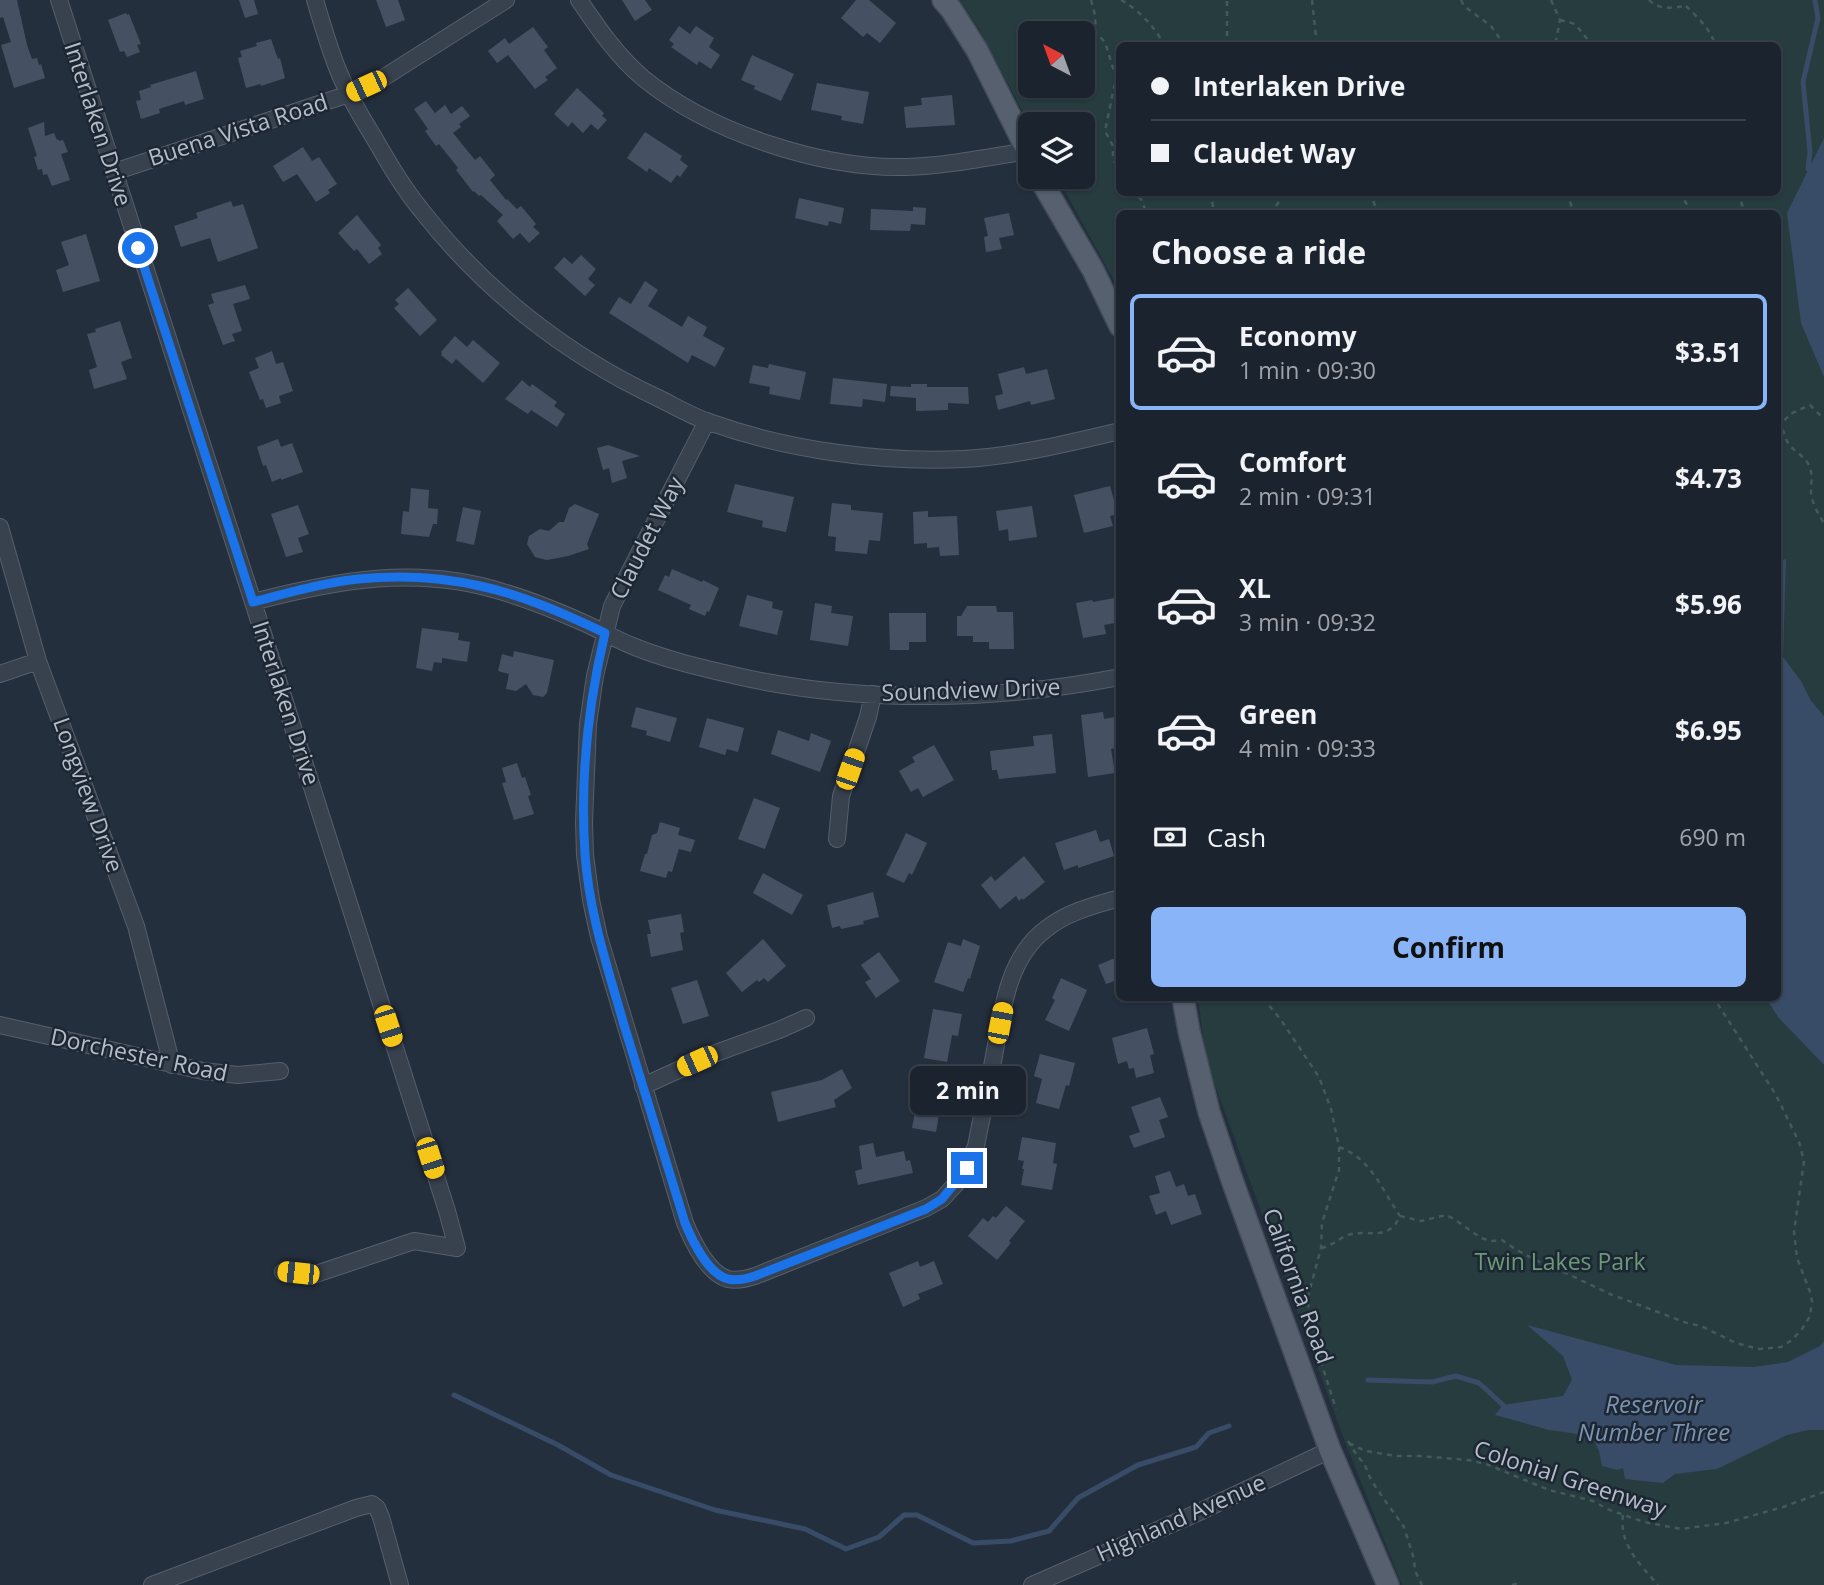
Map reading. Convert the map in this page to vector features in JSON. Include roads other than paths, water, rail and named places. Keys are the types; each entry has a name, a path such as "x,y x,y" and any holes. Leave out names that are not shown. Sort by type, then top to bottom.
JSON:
{"main road":[{"path":"943,0 977,50 1018,133"},
{"path":"1046,189 1093,270 1116,318"},
{"name":"California Road","path":"1184,1001 1213,1123 1272,1295 1339,1446 1388,1585"}],"street":[{"name":"Interlaken Drive","path":"59,0 457,1248 414,1241 313,1275 283,1272"},
{"path":"315,0 338,71 349,94 392,168 422,211 463,258 509,302 558,340 627,383 706,421 760,438 873,456 964,459 1015,453 1116,432"},
{"name":"Buena Vista Road","path":"114,172 349,94 383,78 506,0"},
{"path":"579,0 620,55 662,92 729,129 773,145 816,158 906,167 1018,156"},
{"name":"Claudet Way","path":"706,421 612,606 595,676 588,724 584,822 585,855 599,937 685,1223 693,1242 714,1270 723,1277 740,1280 755,1276 890,1224 942,1199 967,1168 976,1146 1004,999 1020,959 1044,930 1055,922 1074,912 1116,899"},
{"name":"Longview Drive","path":"0,527 38,661 136,926 172,1065"},
{"name":"Soundview Drive","path":"253,602 357,579 427,578 478,585 504,592 579,621 635,647 738,676 795,686 914,696 979,694 1078,685 1116,678"},
{"path":"0,674 38,661"},
{"path":"837,839 841,796 873,694"},
{"path":"643,1086 716,1053 806,1018"},
{"name":"Dorchester Road","path":"0,1025 203,1071 238,1075 280,1071"},
{"name":"Highland Avenue","path":"1032,1585 1197,1513 1339,1446"},
{"path":"152,1585 372,1504 381,1517 400,1585"}],"water":[{"path":"1824,138 1824,377 1801,323 1787,213"},
{"path":"1786,559 1783,657 1801,681 1811,701 1824,716 1824,1065 1778,1017 1768,1001 1781,1001 1781,561"},
{"name":"Reservoir Number Three","path":"1527,1325 1676,1365 1754,1367 1788,1362 1820,1346 1824,1341 1824,1430 1808,1430 1787,1435 1717,1469 1675,1474 1663,1483 1625,1479 1623,1468 1617,1470 1602,1466 1593,1439 1495,1415 1503,1405 1563,1396 1572,1380 1563,1356"}],"waterway":[{"path":"1808,169 1810,152 1803,82 1818,18 1815,0"},
{"path":"1368,1380 1432,1382 1456,1376 1479,1383 1503,1405"},
{"path":"454,1395 558,1445 611,1475 715,1510 805,1529 846,1549 879,1537 904,1515 917,1515 973,1543 1011,1541 1049,1531 1078,1498 1138,1465 1196,1447 1209,1433 1229,1426"}],"park label":[{"name":"Twin Lakes Park","path":"1560,1262"}]}
